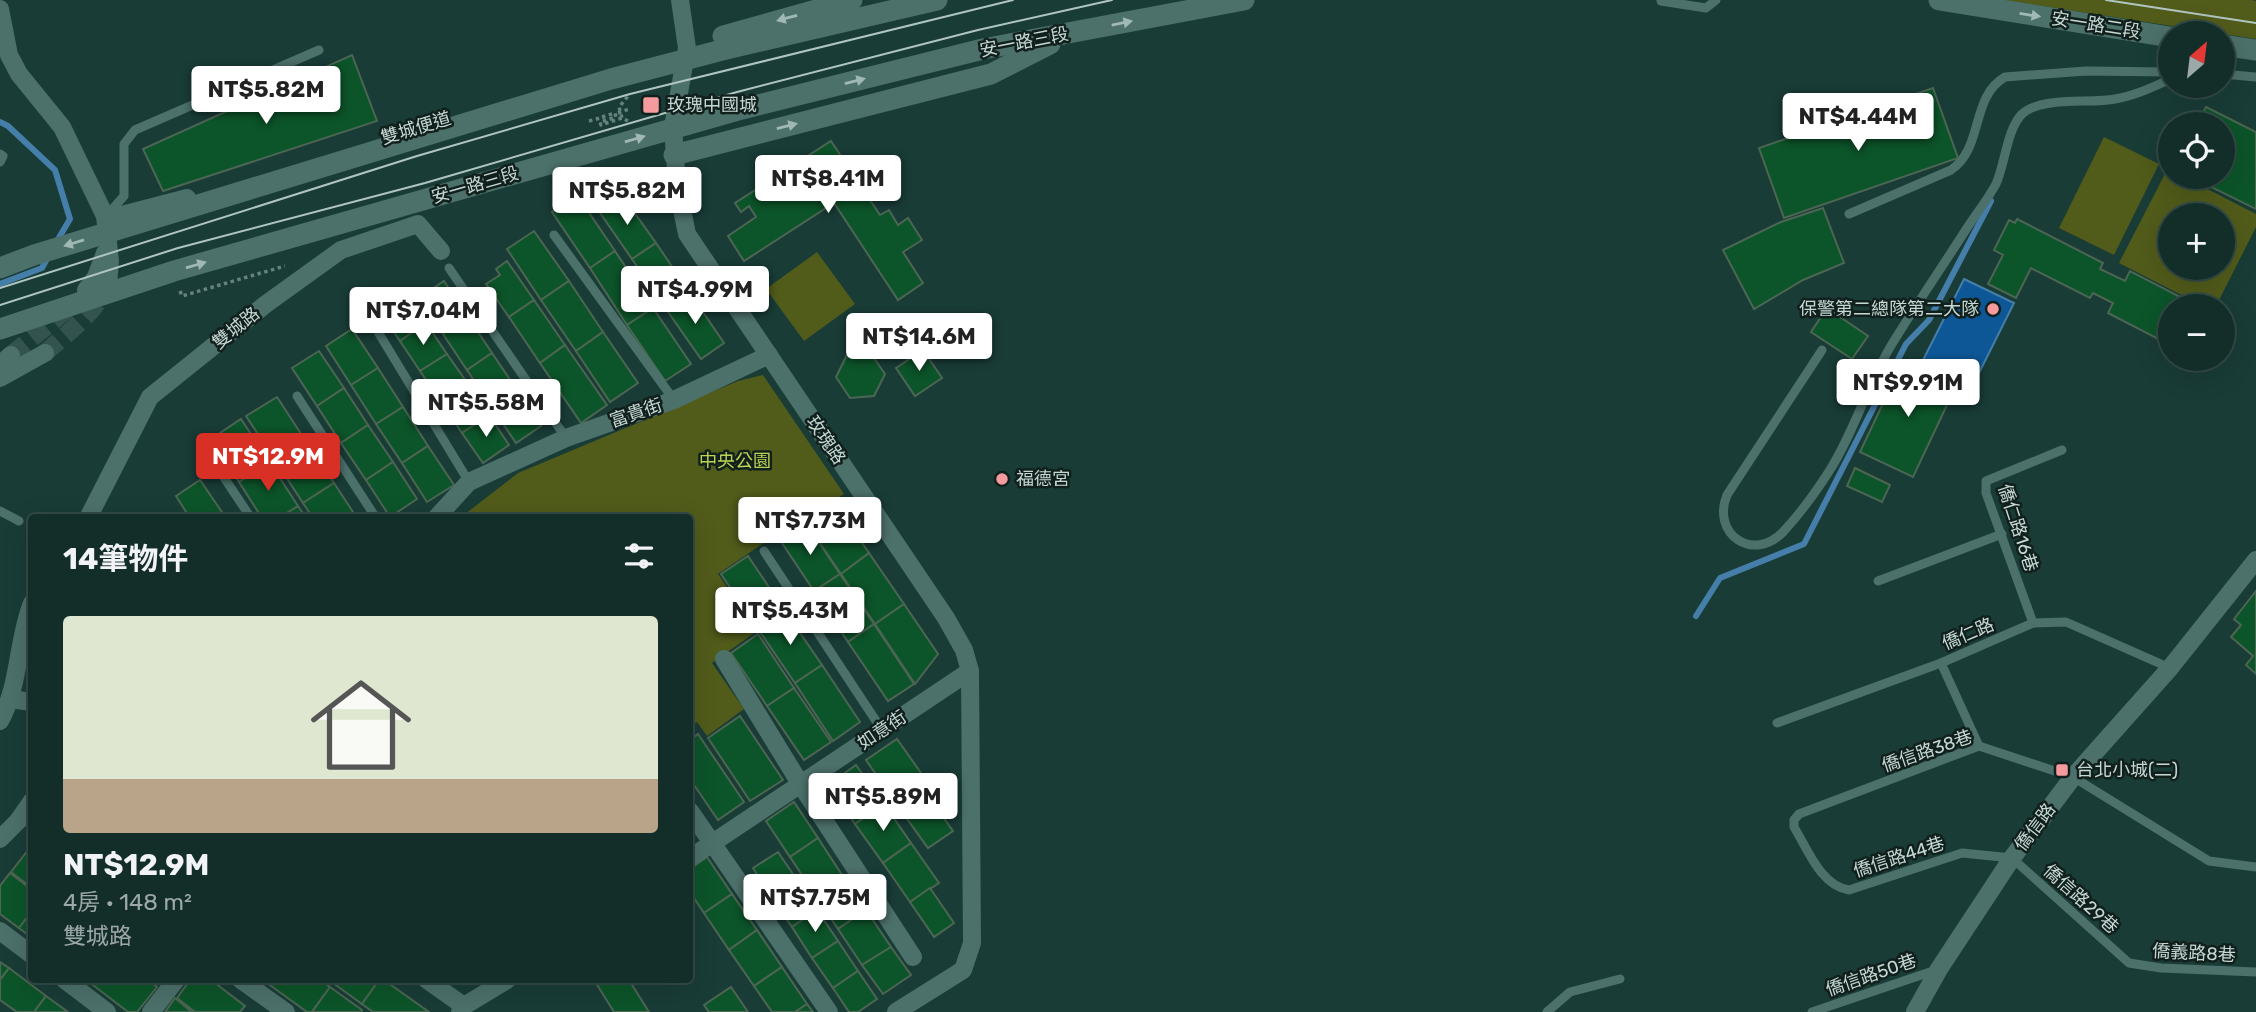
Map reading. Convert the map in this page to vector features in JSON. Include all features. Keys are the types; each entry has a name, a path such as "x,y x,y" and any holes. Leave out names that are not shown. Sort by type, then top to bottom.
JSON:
{"street":[{"name":"玫瑰路","path":"680,0 687,48 673,127 677,185 687,234 946,618 964,650 970,671 972,943 963,970 896,1012"},
{"path":"687,48 852,0"},
{"path":"0,268 501,112 726,49 937,0"},
{"name":"安一路三段","path":"0,329 163,275 742,109 983,49 1244,0"},
{"name":"安一路二段","path":"1939,0 2158,35"},
{"path":"1,18 9,55 19,74 62,127 105,216 110,261 107,284"},
{"path":"674,155 991,74 1073,33"},
{"path":"2235,47 2256,50"},
{"name":"雙城便道","path":"105,216 118,216 170,203 687,48"},
{"name":"雙城路","path":"90,514 150,397 266,304 341,250 418,224 441,250"},
{"path":"86,290 103,261 108,243"},
{"path":"0,378 45,353"},
{"name":"富貴街","path":"440,514 469,482 566,438 674,400 769,355"},
{"name":"僑信路","path":"1915,1012 1939,969 2012,858 2073,777 2170,668 2256,560"},
{"path":"0,721 10,699 28,613"},
{"path":"724,659 801,785 914,957"},
{"name":"如意街","path":"693,856 970,671"},
{"path":"10,699 28,701"},
{"path":"693,816 830,1012"},
{"path":"0,839 24,825"},
{"path":"0,931 28,952"},
{"path":"69,983 107,1012"},
{"path":"151,1012 175,983"},
{"path":"245,983 286,1012"},
{"path":"431,983 462,1009 503,983"}],"lane":[{"path":"1661,1 1706,8 1716,0"},
{"path":"105,216 116,208 124,196 124,144 135,130 319,50"},
{"path":"1849,214 1951,170 1961,163 1971,145 1989,91 1996,82 2005,77 2086,71 2158,72"},
{"path":"2235,75 2256,77"},
{"path":"1822,351 1723,505 1722,517 1726,528 1747,544 1760,546 1783,532 1829,472 1891,346 1996,183 2016,124 2022,115 2032,108 2049,104 2116,99 2158,83"},
{"path":"0,154 3,156 0,162"},
{"path":"554,234 674,400"},
{"path":"449,268 566,438"},
{"path":"375,327 469,482"},
{"path":"297,396 373,514"},
{"name":"僑仁路16巷","path":"2033,622 1986,494 1986,481 2062,450"},
{"path":"215,464 248,514"},
{"path":"0,511 19,522"},
{"path":"1878,581 2002,534"},
{"path":"764,551 882,730"},
{"name":"僑仁路","path":"1777,723 1941,663 2033,622 2066,622 2170,668"},
{"path":"1941,663 1979,746"},
{"name":"僑信路38巷","path":"1794,820 1798,814 1979,746 2073,777 2209,860 2256,867"},
{"name":"僑信路44巷","path":"1794,820 1794,827 1829,883 1849,890 1962,853 2012,858"},
{"name":"僑信路29巷","path":"2012,858 2129,964"},
{"name":"僑義路8巷","path":"2129,964 2256,972"},
{"name":"僑信路50巷","path":"1812,1012 1939,969"},
{"path":"1547,1012 1570,992 1619,979"}],"path":[{"path":"589,121 629,109"},
{"path":"602,117 615,113 616,117 600,122 601,125 622,118"},
{"path":"575,177 587,174 592,185 647,170"},
{"path":"180,291 182,296 288,265"}],"green space":[{"path":"2003,0 2256,1 2256,39 2235,36 2235,21 2158,21 2158,24"},
{"path":"2104,137 2158,164 2114,255 2059,228"},
{"path":"2158,187 2207,189 2235,203 2158,203 2158,280 2229,280 2222,294 2180,294 2119,263"},
{"path":"2235,203 2256,214 2256,227 2235,268"},
{"path":"817,252 855,304 804,341 766,289"},
{"name":"中央公園","path":"763,375 844,494 718,574 757,631 712,663 744,709 707,736 697,722 693,725 693,514 465,514 518,473 738,381"}],"water":[{"path":"1964,279 2014,303 1971,389 1921,364"}],"building":[{"path":"352,55 377,121 163,191 143,149"},
{"path":"1933,88 1958,158 1784,218 1759,148"},
{"path":"2206,107 2216,112 2203,112"},
{"path":"2235,122 2256,132 2256,209 2215,189 2235,189"},
{"path":"831,141 880,215 889,210 898,225 908,218 922,240 903,252 923,283 898,300 834,203 744,261 728,236 756,217 749,206 741,212 735,203"},
{"path":"621,194 656,243 632,259 598,210"},
{"path":"577,195 615,251 590,268 552,212"},
{"path":"1823,208 1844,263 1803,280 1754,309 1723,250 1781,222"},
{"path":"2017,219 2103,263 2100,269 2125,281 2130,271 2174,294 2158,294 2158,339 2108,313 2113,303 2093,293 2090,298 2031,268 2016,298 1988,284 2003,255 1994,250 2009,220 2015,223"},
{"path":"534,231 569,281 541,300 507,249"},
{"path":"656,243 690,293 666,309 632,259"},
{"path":"615,251 653,308 627,325 590,268"},
{"path":"507,261 534,300 509,317 486,284 500,275 496,269"},
{"path":"444,281 468,317 443,334 419,298"},
{"path":"569,281 603,332 576,351 541,300"},
{"path":"405,292 426,323 400,341 379,310"},
{"path":"690,293 724,343 701,359 666,309"},
{"path":"534,300 565,345 540,363 509,317"},
{"path":"653,308 691,364 665,381 627,325"},
{"path":"1827,308 1868,336 1852,359 1811,332"},
{"path":"468,317 492,353 467,370 443,334"},
{"path":"426,323 447,354 420,371 400,341"},
{"path":"352,329 378,368 351,385 326,346"},
{"path":"603,332 638,383 610,402 576,351"},
{"path":"565,345 607,405 581,423 540,363"},
{"path":"923,350 942,378 915,396 896,368"},
{"path":"319,351 344,388 317,406 292,368"},
{"path":"492,353 517,390 491,406 467,370"},
{"path":"447,354 468,384 441,402 420,371"},
{"path":"871,354 885,374 874,396 850,398 836,377 847,355"},
{"path":"1903,361 1956,386 1913,477 1860,452"},
{"path":"378,368 403,407 376,424 351,385"},
{"path":"468,384 489,415 462,433 441,402"},
{"path":"344,388 368,425 341,443 317,406"},
{"path":"517,390 541,426 516,443 491,406"},
{"path":"277,397 305,440 275,460 246,416"},
{"path":"403,407 428,446 402,463 376,424"},
{"path":"489,415 509,445 483,463 462,433"},
{"path":"241,419 270,463 239,482 211,439"},
{"path":"368,425 393,462 366,480 341,443"},
{"path":"305,440 334,483 303,503 275,460"},
{"path":"428,446 454,485 427,502 402,463"},
{"path":"393,462 417,499 394,514 388,514 366,480"},
{"path":"270,463 298,506 285,514 259,514 239,482"},
{"path":"1855,468 1890,485 1882,502 1847,486"},
{"path":"200,480 223,514 187,514 176,496"},
{"path":"334,483 354,514 310,514 303,503"},
{"path":"835,503 869,553 841,574 806,523"},
{"path":"298,506 303,514 285,514"},
{"path":"806,523 840,574 814,591 780,540"},
{"path":"869,553 904,604 875,624 841,574"},
{"path":"748,556 785,611 758,629 721,574"},
{"path":"840,574 874,624 848,642 814,591"},
{"path":"2256,591 2256,674 2246,665 2253,656 2231,637 2241,625 2234,619"},
{"path":"904,604 938,654 915,684 875,624"},
{"path":"785,611 822,665 795,683 758,629"},
{"path":"874,624 914,684 888,701 848,642"},
{"path":"758,634 794,688 767,706 731,653"},
{"path":"822,665 860,722 833,741 795,683"},
{"path":"794,688 831,742 804,760 767,706"},
{"path":"740,716 783,780 750,801 708,738"},
{"path":"698,734 744,802 718,820 693,783 693,738"},
{"path":"897,739 926,780 895,802 866,760"},
{"path":"856,765 884,804 855,824 828,785"},
{"path":"920,785 953,831 928,848 895,802"},
{"path":"794,802 818,838 790,857 766,821"},
{"path":"884,804 911,843 883,863 855,824"},
{"path":"818,838 842,875 814,893 790,857"},
{"path":"911,843 939,883 910,902 883,863"},
{"path":"28,850 28,885 11,872"},
{"path":"778,852 797,880 771,897 753,868"},
{"path":"707,857 732,894 704,913 693,896 693,867"},
{"path":"10,873 28,887 28,916 19,928 0,914 0,886"},
{"path":"842,875 866,910 838,929 814,893"},
{"path":"797,880 817,910 792,927 771,897"},
{"path":"930,888 954,923 934,937 910,902"},
{"path":"732,894 757,930 729,950 704,913"},
{"path":"817,910 838,941 812,958 792,927"},
{"path":"866,910 891,947 862,965 838,929"},
{"path":"28,916 28,935 19,928"},
{"path":"757,930 782,967 754,986 729,950"},
{"path":"838,941 858,971 833,988 812,958"},
{"path":"891,947 911,975 883,994 862,965"},
{"path":"0,962 9,968 0,980"},
{"path":"782,967 807,1004 795,1012 772,1012 754,986"},
{"path":"9,968 46,996 34,1012 17,1012 0,1000 0,980"},
{"path":"858,971 877,999 858,1012 849,1012 833,988"},
{"path":"90,983 152,983 157,987 137,1012 128,1012"},
{"path":"188,983 215,983 245,1006 240,1012 195,1012 177,998"},
{"path":"267,983 325,983 330,987 312,1012 307,1012"},
{"path":"333,983 377,983 362,1004"},
{"path":"377,983 388,983 429,1012 373,1012 362,1004"},
{"path":"596,983 631,983 649,1012 614,1012"},
{"path":"330,987 362,1010 361,1012 312,1012"},
{"path":"731,987 748,1012 709,1012 704,1005"},
{"path":"46,996 68,1012 34,1012"},
{"path":"175,998 192,1012 165,1012"},
{"path":"807,1004 813,1012 795,1012"}],"waterway":[{"path":"0,122 8,126 55,170 70,219 57,241"},
{"path":"1696,616 1720,578 1804,544 1906,344 1929,320 1991,201"},
{"path":"0,284 42,268 48,257"}],"tunnel":[{"path":"45,353 86,316 105,290"},
{"path":"11,355 69,308"}],"tram line":[{"path":"0,288 417,156 630,94 1013,0"},
{"path":"0,305 178,248 425,183 737,92 978,30 1112,0"},
{"path":"2106,0 2256,23"}],"place":[{"name":"玫瑰中國城","path":"651,105"},
{"name":"保警第二總隊第二大隊","path":"1993,309"},
{"name":"福德宮","path":"1002,479"},
{"name":"台北小城(二)","path":"2062,770"}]}
